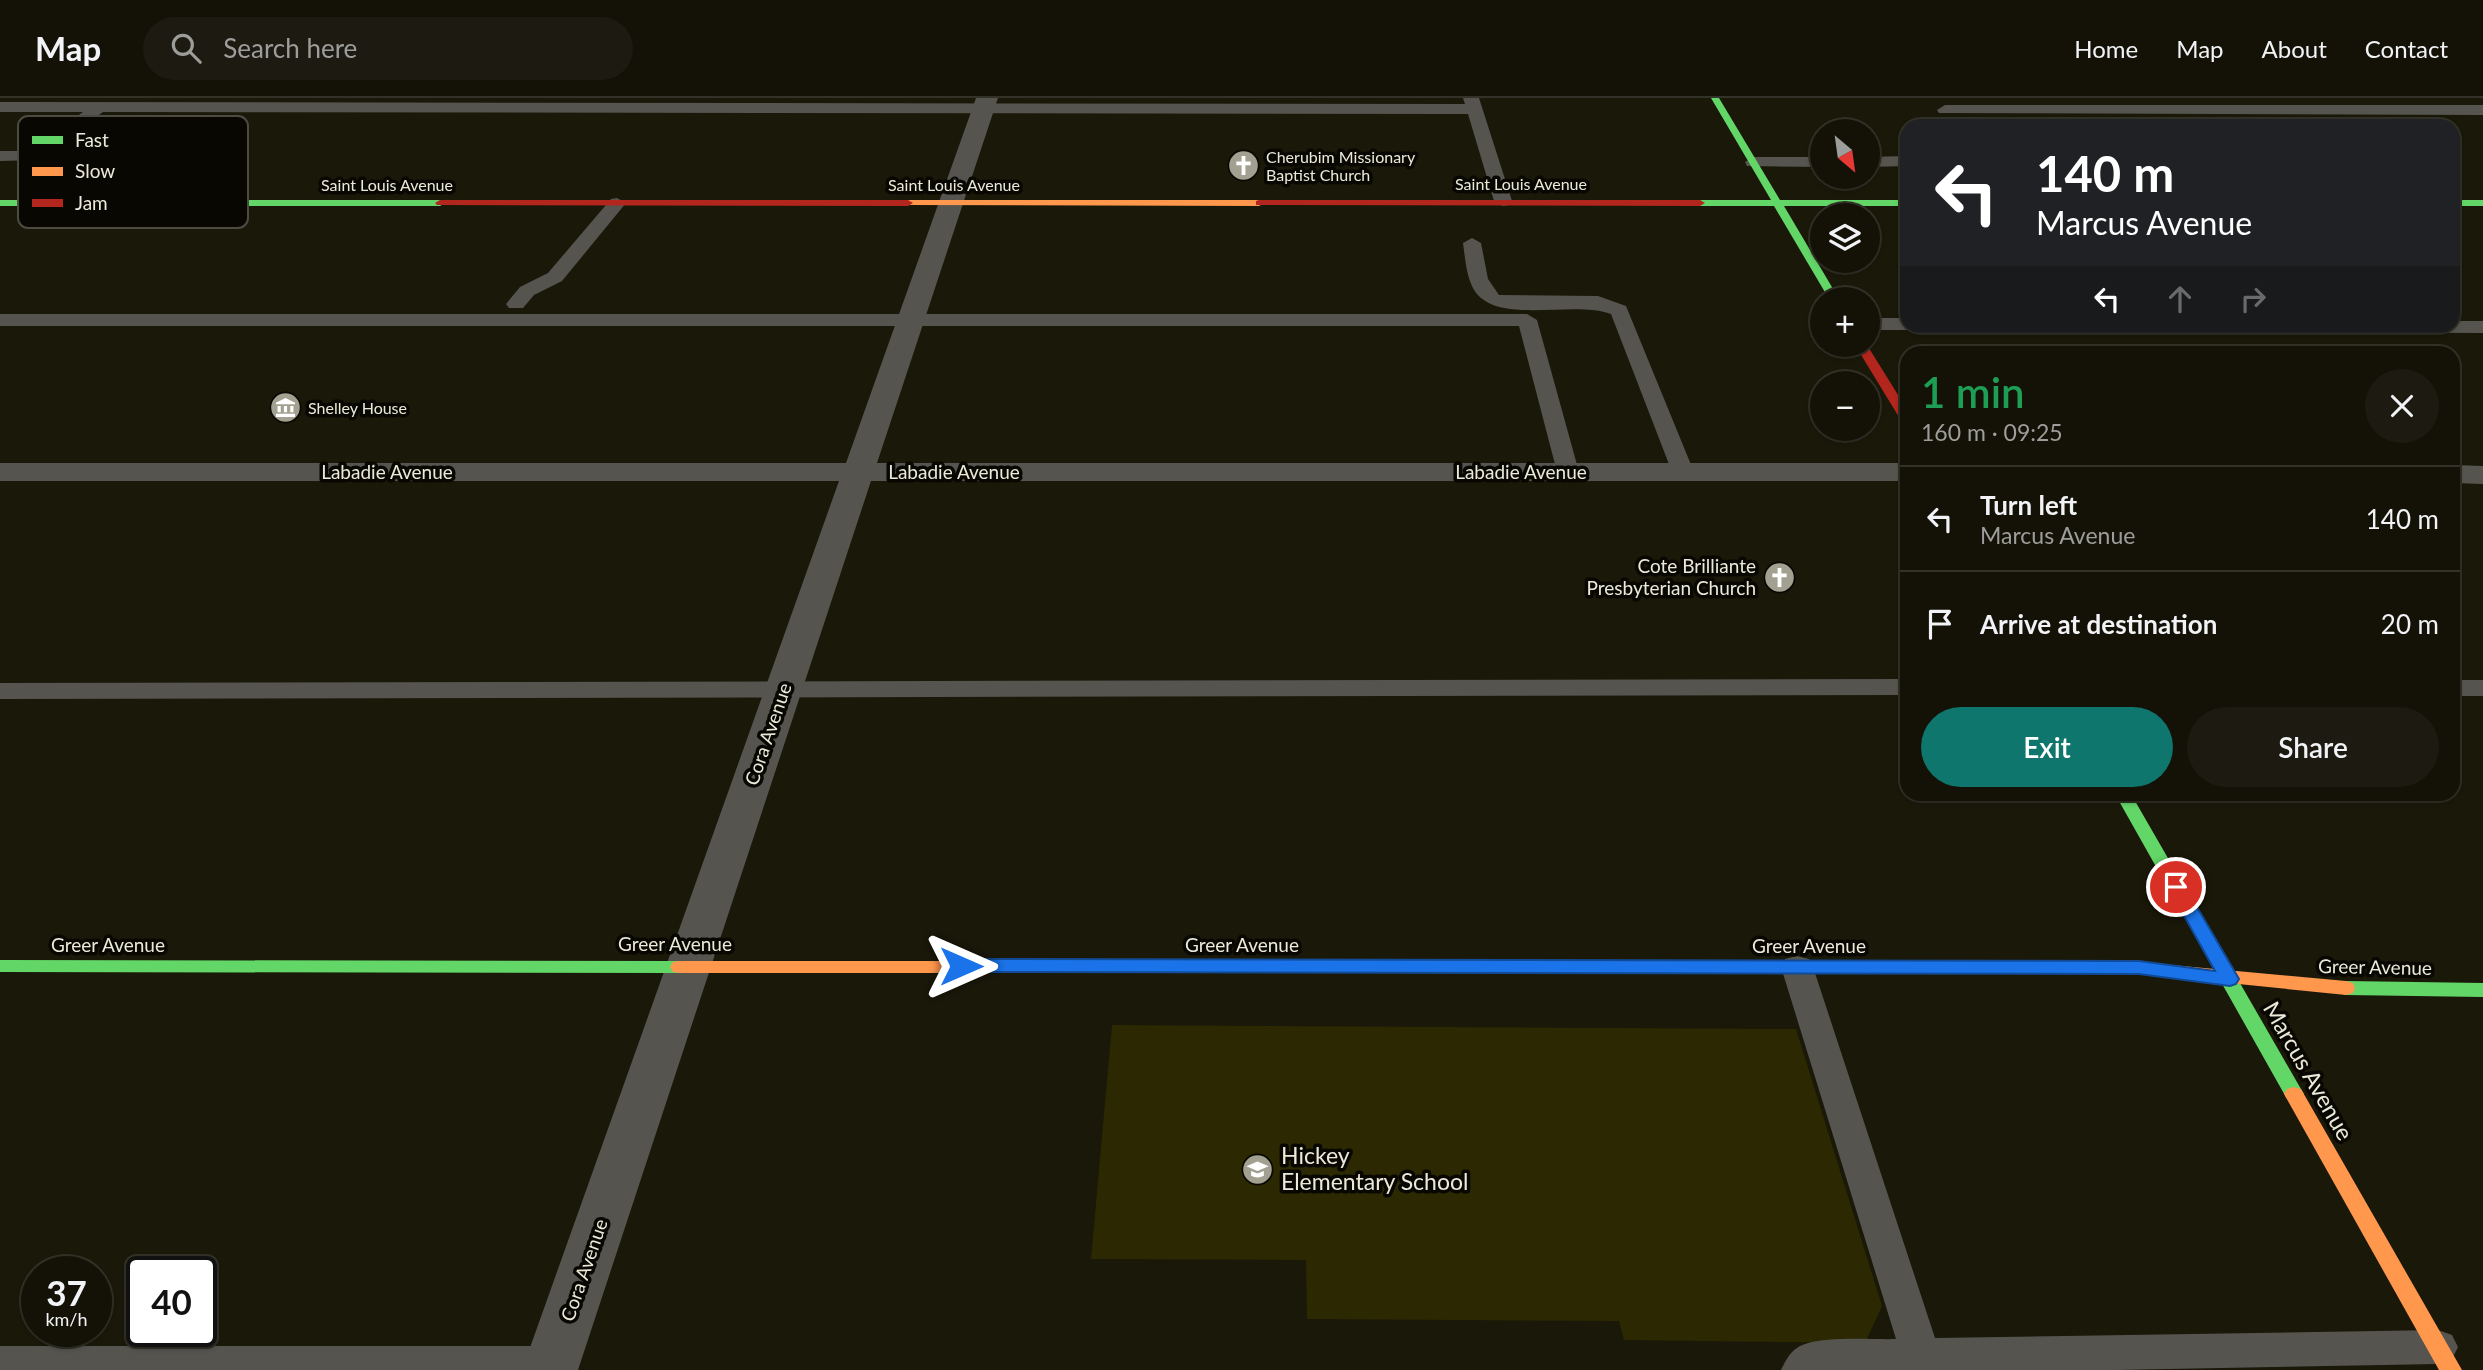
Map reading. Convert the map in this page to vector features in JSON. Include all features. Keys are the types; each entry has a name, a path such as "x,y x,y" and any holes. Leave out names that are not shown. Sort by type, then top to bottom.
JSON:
{"street":[{"path":"1715,98 1827,287"},
{"name":"Cora Avenue","path":"551,1367 985,103"},
{"name":"Saint Louis Avenue","path":"0,203 18,203"},
{"name":"Saint Louis Avenue","path":"248,203 1900,203"},
{"path":"2460,203 2483,203"},
{"path":"1868,357 1900,409"},
{"name":"Labadie Avenue","path":"0,472 1900,472"},
{"path":"2460,474 2483,475"},
{"name":"Marcus Avenue","path":"2127,801 2444,1359"},
{"name":"Greer Avenue","path":"0,966 2139,968 2321,988 2483,990"}],"lane":[{"path":"0,107 1473,103 1503,201"},
{"path":"1939,104 2483,110"},
{"path":"1939,104 1952,119"},
{"path":"87,116 100,107"},
{"path":"0,156 18,156"},
{"path":"1753,162 1810,162"},
{"path":"1880,162 1900,162"},
{"path":"516,304 527,291 560,271 617,203"},
{"path":"1472,243 1482,293 1489,300 1500,303 1598,302 1619,310 1683,472"},
{"path":"0,320 1527,320 1568,472"},
{"path":"1880,324 1900,324"},
{"path":"2460,327 2483,327"},
{"path":"0,691 1900,687"},
{"path":"2460,688 2483,688"},
{"path":"1797,967 1921,1356"},
{"path":"1801,1370 1812,1359 1921,1356 2444,1359"},
{"path":"0,1364 551,1367"}],"shaded area":[{"path":"1112,1025 1796,1029 1882,1306 1865,1343 1624,1340 1619,1321 1307,1319 1306,1260 1091,1259"}],"traffic: fast":[{"path":"1715,98 1827,287"},
{"path":"0,203 18,203"},
{"path":"248,203 440,203"},
{"path":"1700,203 1900,203"},
{"path":"2460,203 2483,203"},
{"path":"2127,801 2294,1094"},
{"path":"0,966 679,967"},
{"path":"1387,967 1771,968"},
{"path":"2346,988 2483,990"}],"traffic: slow":[{"path":"908,203 1259,203"},
{"path":"679,967 1003,967"},
{"path":"1771,968 2139,968 2346,988"},
{"path":"2294,1094 2451,1370"}],"traffic: jam":[{"path":"440,203 908,203"},
{"path":"1259,203 1700,203"},
{"path":"1868,357 1900,409"},
{"path":"1003,967 1387,967"}],"place":[{"name":"Cherubim Missionary Baptist Church","path":"1243,166"},
{"name":"Shelley House","path":"285,408"},
{"name":"Cote Brilliante Presbyterian Church","path":"1779,577"},
{"name":"Hickey Elementary School","path":"1258,1169"}],"route":[{"path":"961,966 2139,968 2230,979 2176,887"}]}
